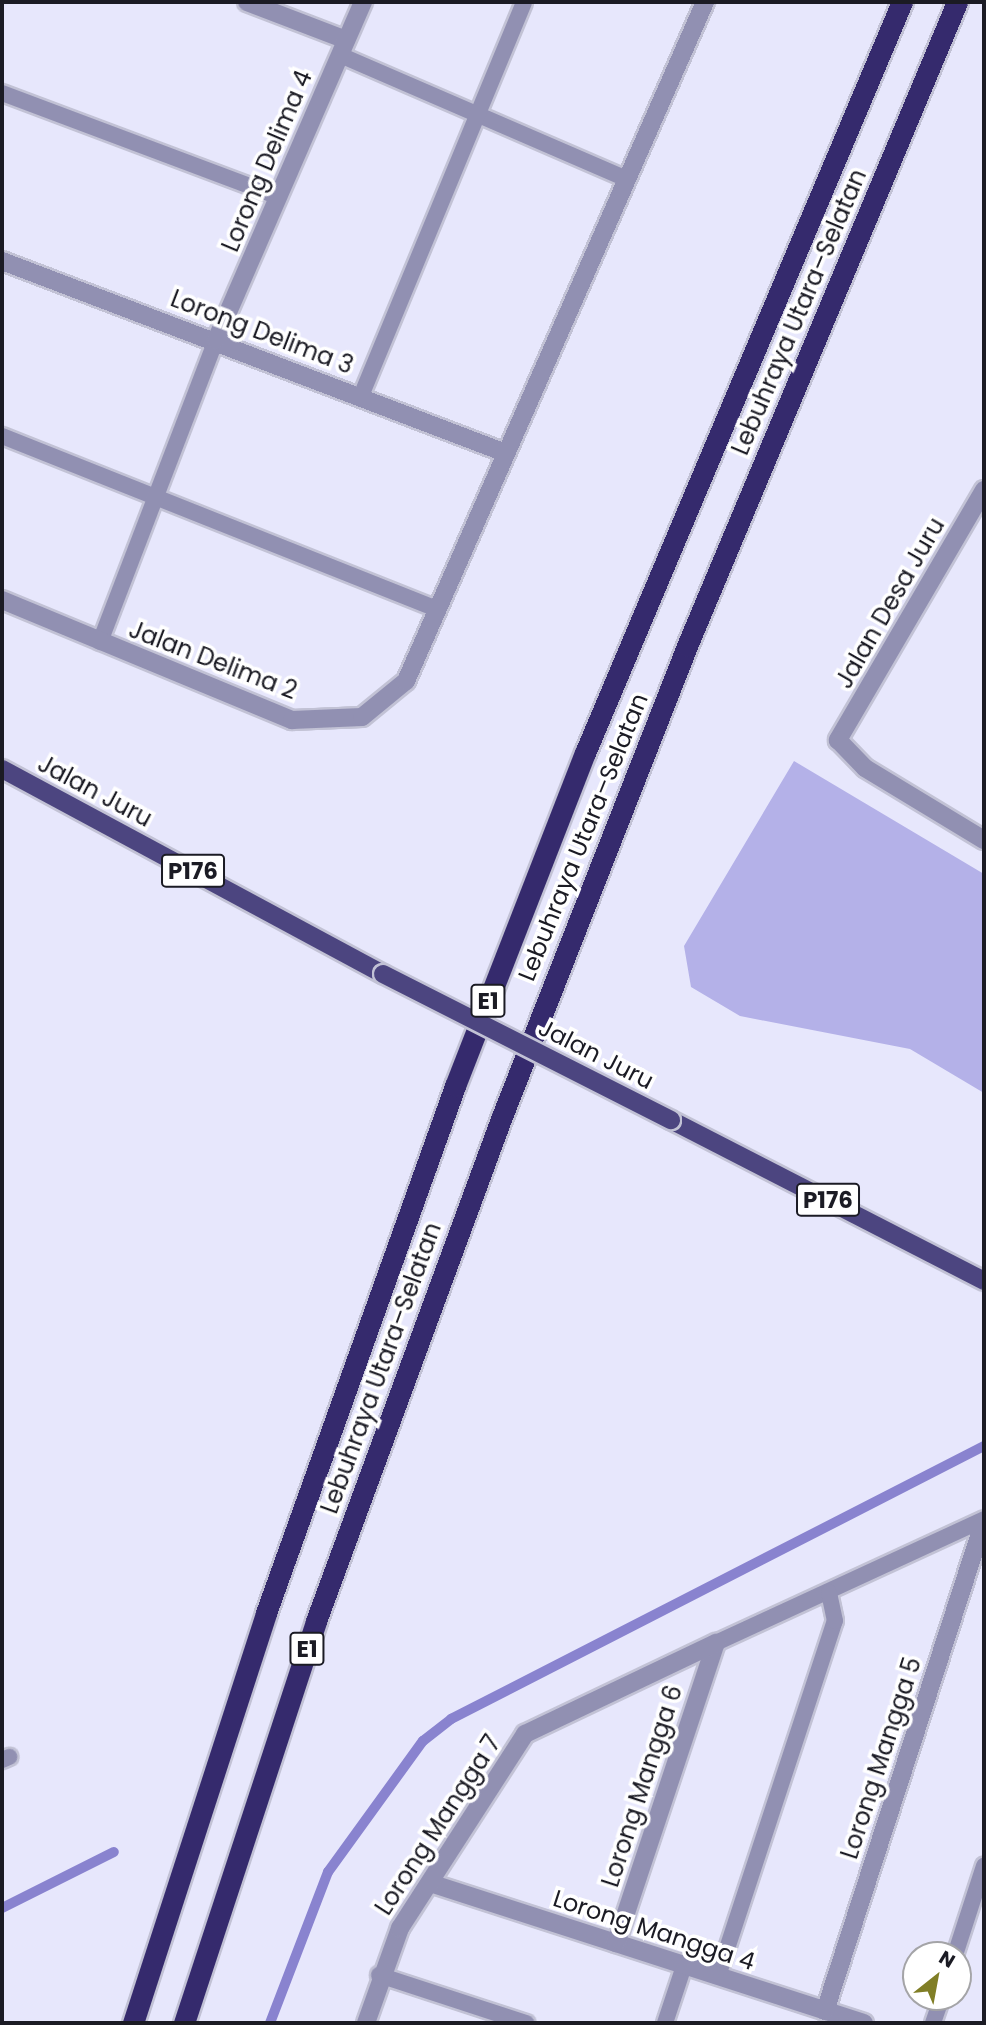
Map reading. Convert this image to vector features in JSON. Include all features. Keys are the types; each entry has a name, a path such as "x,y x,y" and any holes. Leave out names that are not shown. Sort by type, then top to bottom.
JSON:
{"highway":[{"name":"Lebuhraya Utara–Selatan","path":"133,2023 266,1613 455,1086 585,753 902,2"},
{"name":"Lebuhraya Utara–Selatan","path":"184,2023 316,1621 500,1119 687,646 957,2"}],"main road":[{"name":"Jalan Juru","path":"2,769 383,974 984,1281"}],"street":[{"path":"247,2 343,47"},
{"name":"Lorong Delima 4","path":"216,340 363,2"},
{"name":"Jalan Delima 2","path":"2,600 292,720 362,717 406,681 503,452 705,2"},
{"name":"Lorong Delima 3","path":"2,261 216,340 503,452"},
{"name":"Jalan Desa Juru","path":"984,490 979,513 838,740 865,768 984,840"},
{"name":"Lorong Mangga 5","path":"825,2011 984,1520"},
{"name":"Lorong Mangga 7","path":"366,2023 379,1975 400,1928 525,1734 716,1643"},
{"name":"Lorong Mangga 6","path":"616,1943 716,1643"},
{"name":"Lorong Mangga 4","path":"430,1883 864,2023"}],"lane":[{"path":"360,397 524,2"},
{"path":"343,47 477,115 626,179"},
{"path":"2,93 278,197"},
{"path":"100,642 216,340"},
{"path":"2,436 437,609"},
{"path":"716,1643 984,1520"},
{"path":"718,1976 835,1621 828,1592"},
{"path":"960,1941 984,1866"},
{"path":"665,2023 684,1966"},
{"path":"379,1975 526,2023"}],"shaded area":[{"path":"794,761 984,874 984,1093 910,1049 740,1016 691,987 684,946"}],"waterway":[{"path":"270,2023 328,1872 423,1741 451,1719 984,1446"},
{"path":"2,1908 114,1852"}]}
